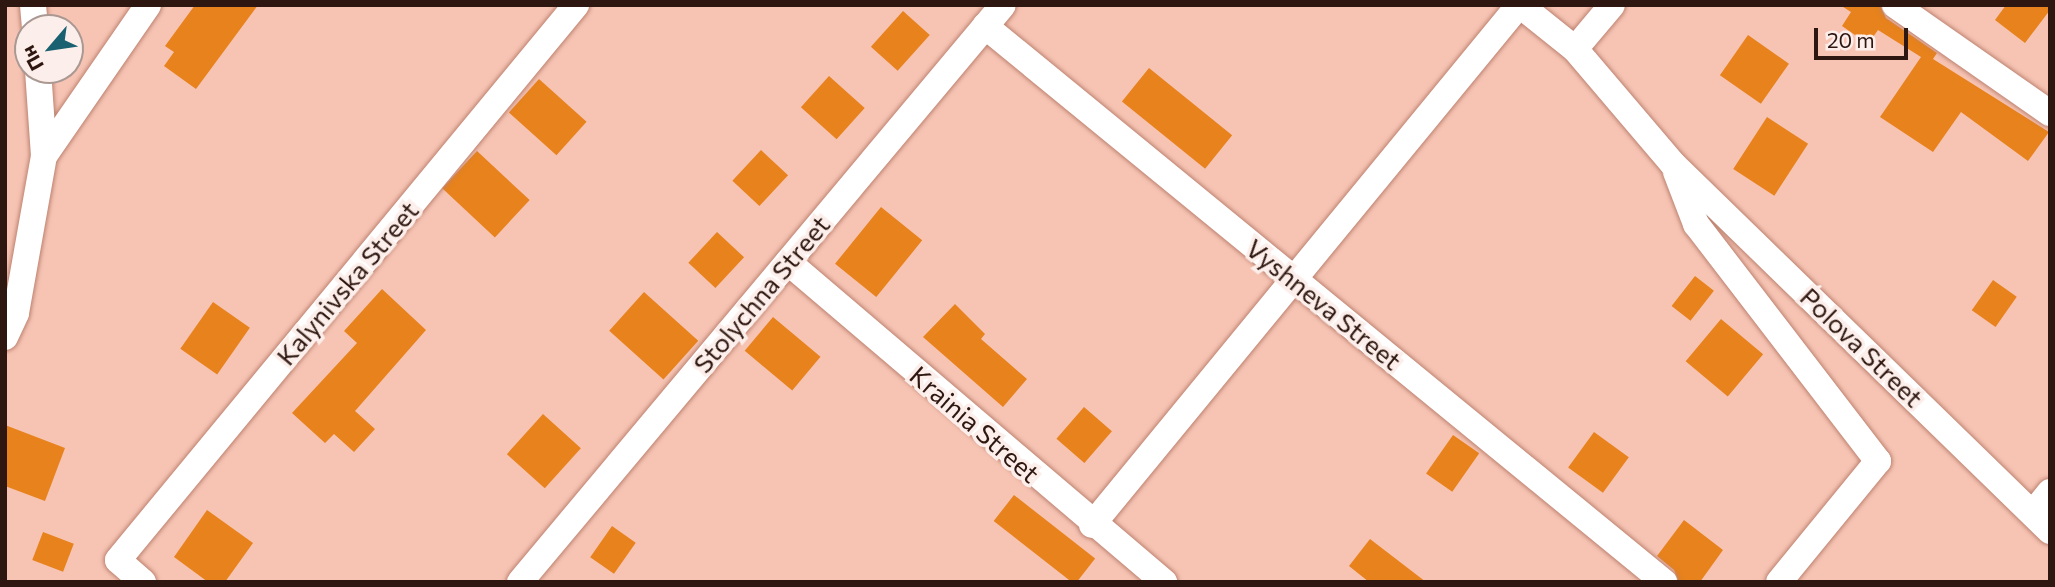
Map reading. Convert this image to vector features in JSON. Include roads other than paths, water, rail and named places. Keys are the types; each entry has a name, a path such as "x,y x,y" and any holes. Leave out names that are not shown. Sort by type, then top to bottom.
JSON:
{"street":[{"path":"44,156 148,5"},
{"name":"Kalynivska Street","path":"142,582 118,560 576,5"},
{"name":"Stolychna Street","path":"531,578 788,262 1003,5"},
{"path":"1092,525 1296,281 1519,5"},
{"name":"Polova Street","path":"1519,5 1576,49 1673,164 2041,522"},
{"path":"1576,49 1612,5"},
{"path":"1895,5 2050,113"},
{"name":"Vyshneva Street","path":"985,26 1664,582"},
{"path":"5,337 16,313 44,156 39,84"},
{"name":"Polova Street","path":"1673,164 1696,224 1878,461 1779,582"},
{"name":"Krainia Street","path":"788,262 1092,525 1164,582"},
{"path":"2041,522 2050,492"}]}
